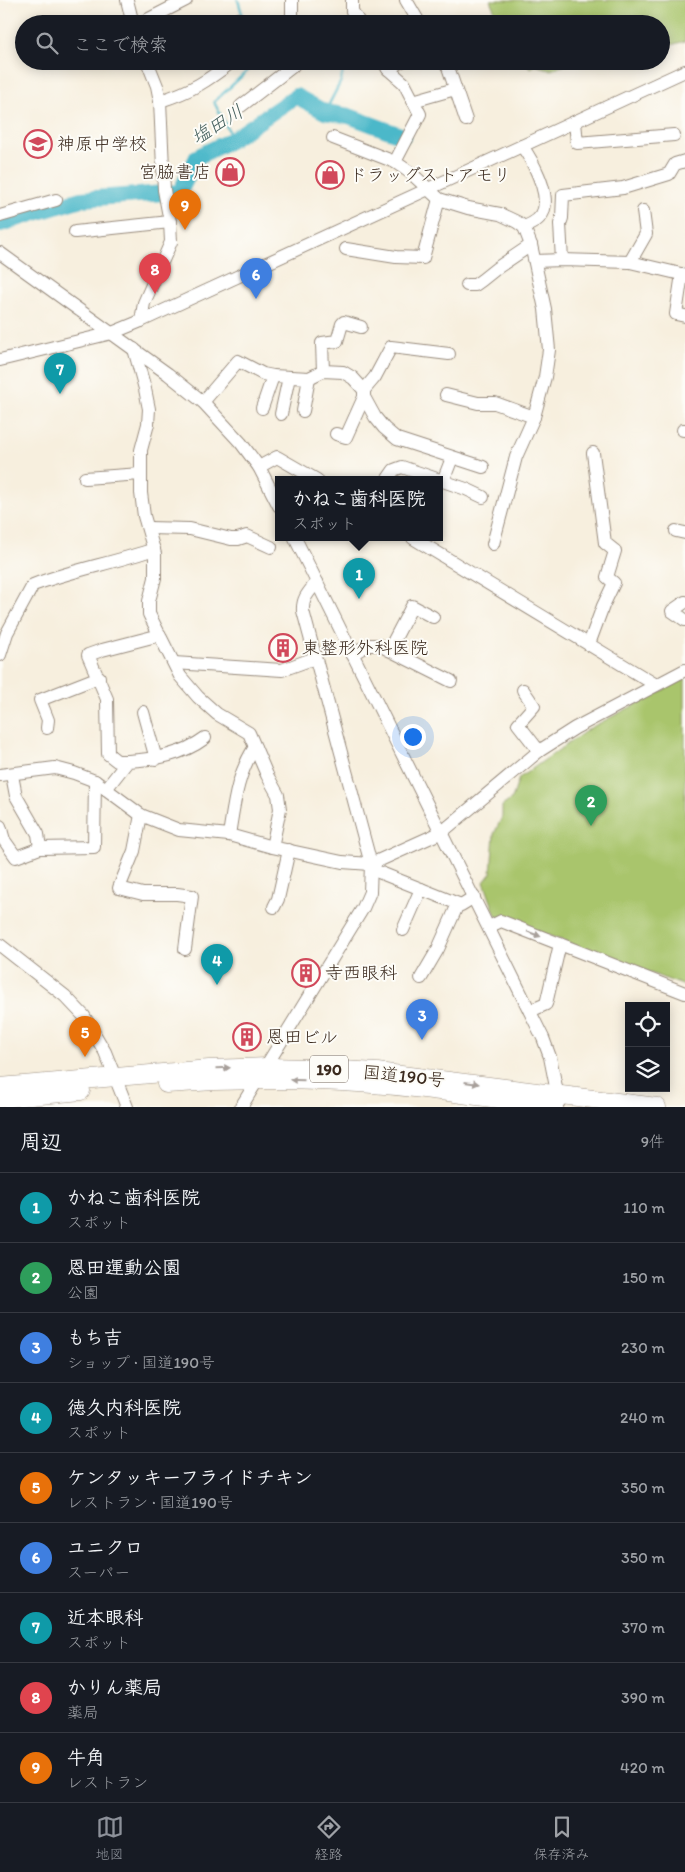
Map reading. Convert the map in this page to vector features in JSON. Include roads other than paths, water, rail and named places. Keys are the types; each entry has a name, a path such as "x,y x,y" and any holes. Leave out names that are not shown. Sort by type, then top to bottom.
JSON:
{"highway":[{"name":"国道190号","path":"0,1100 22,1102 116,1082 209,1069 263,1073 377,1072 557,1103 657,1107"},
{"name":"国道190号","path":"0,1087 116,1082"}],"street":[{"path":"157,15 186,0"},
{"path":"292,0 292,15"},
{"path":"352,0 352,11 354,15"},
{"path":"406,0 415,15"},
{"path":"129,1 131,15"},
{"path":"142,321 144,303 171,242 170,222 164,192 160,102 152,70"},
{"path":"160,102 185,93 220,70"},
{"path":"241,106 288,70"},
{"path":"391,70 404,83 420,114 395,162"},
{"path":"449,70 466,120"},
{"path":"0,360 112,333 142,321 685,71"},
{"path":"413,101 455,89"},
{"path":"575,122 577,143 674,135"},
{"path":"333,138 395,162 411,172 439,199 468,208 500,214 524,227 531,245 545,309 549,350 545,377 534,417 516,457 493,544"},
{"path":"522,146 538,173 544,210 536,222 524,227"},
{"path":"562,260 560,224 563,191 623,188 669,174 675,164 685,161"},
{"path":"346,249 366,248 396,257 423,258 439,199"},
{"path":"0,216 56,200"},
{"path":"630,262 646,234 642,211"},
{"path":"75,232 170,222"},
{"path":"467,285 475,284 482,280 496,268 531,245"},
{"path":"0,253 112,333 203,402 241,443 259,468 275,498"},
{"path":"535,261 630,262 683,274 676,314 685,316"},
{"path":"322,371 322,344 337,341 344,322 361,327"},
{"path":"336,434 346,437 364,394 392,346 449,354"},
{"path":"134,350 149,409 148,424 141,450 142,506 154,549 155,578 149,601 149,614 180,676 198,697 218,714 249,732 267,776 278,795 280,809 272,847"},
{"path":"203,402 238,361 263,374 273,376 310,378 322,371 343,372 353,378 364,394 375,417 397,439 408,444 423,446 483,468"},
{"path":"262,408 273,376"},
{"path":"281,414 289,377"},
{"path":"303,411 310,378"},
{"path":"446,395 478,403 494,403 534,417"},
{"path":"589,644 614,583 607,577 615,551 605,543 593,453"},
{"path":"259,468 277,457 310,476"},
{"path":"452,458 443,481 484,497"},
{"path":"390,476 394,470 402,467 428,476"},
{"path":"85,478 141,474"},
{"path":"148,528 190,529 238,540 247,536 272,547"},
{"path":"296,541 547,1047 557,1103"},
{"path":"418,541 656,685"},
{"path":"0,655 7,632 33,585 64,574 132,557 154,549"},
{"path":"241,1107 363,908 370,892 371,866 302,603 305,596 317,582"},
{"path":"685,602 672,611 685,620"},
{"path":"389,650 412,606 433,617"},
{"path":"160,635 88,655 107,699 108,754 117,761 156,760 179,753 205,738"},
{"path":"352,654 368,645 379,645 451,681"},
{"path":"174,663 282,670 316,658"},
{"path":"371,866 442,832 539,751 575,728 685,670"},
{"path":"47,728 48,720 40,700 99,677"},
{"path":"522,690 534,706 518,724 539,751"},
{"path":"143,712 156,760"},
{"path":"229,835 241,773 246,760 255,747"},
{"path":"106,789 128,761"},
{"path":"40,848 38,834 4,776 55,768 95,781 141,815 179,830 229,835 272,847 342,862 371,866 420,889 461,905 474,897"},
{"path":"0,826 4,840 16,857 40,848 94,847 95,781"},
{"path":"141,815 134,851 119,888 144,894 192,896 186,949"},
{"path":"274,907 278,899 289,850"},
{"path":"403,930 420,889"},
{"path":"420,978 438,949 458,904"},
{"path":"489,927 501,921 685,993"},
{"path":"530,1011 546,1004 560,944"},
{"path":"0,945 65,996 84,1016 105,1052 127,1107"}],"waterway":[{"path":"238,0 242,15"},
{"path":"233,139 214,102 248,70"},
{"path":"325,112 341,81 343,70"},
{"name":"塩田川","path":"0,224 81,199 180,192 197,157 233,139 296,96 325,112 349,116 403,136"}],"place":[{"name":"神原中学校","path":"38,144"},
{"name":"宮脇書店","path":"230,172"},
{"name":"ドラッグストアモリ","path":"330,175"},
{"name":"牛角","path":"185,230"},
{"name":"かりん薬局","path":"155,294"},
{"name":"ユニクロ","path":"256,299"},
{"name":"近本眼科","path":"60,394"},
{"name":"かねこ歯科医院","path":"359,599"},
{"name":"東整形外科医院","path":"283,648"},
{"name":"恩田運動公園","path":"591,826"},
{"name":"寺西眼科","path":"306,973"},
{"name":"徳久内科医院","path":"217,985"},
{"name":"恩田ビル","path":"247,1037"},
{"name":"もち吉","path":"422,1040"},
{"name":"ケンタッキーフライドチキン","path":"85,1057"}]}
